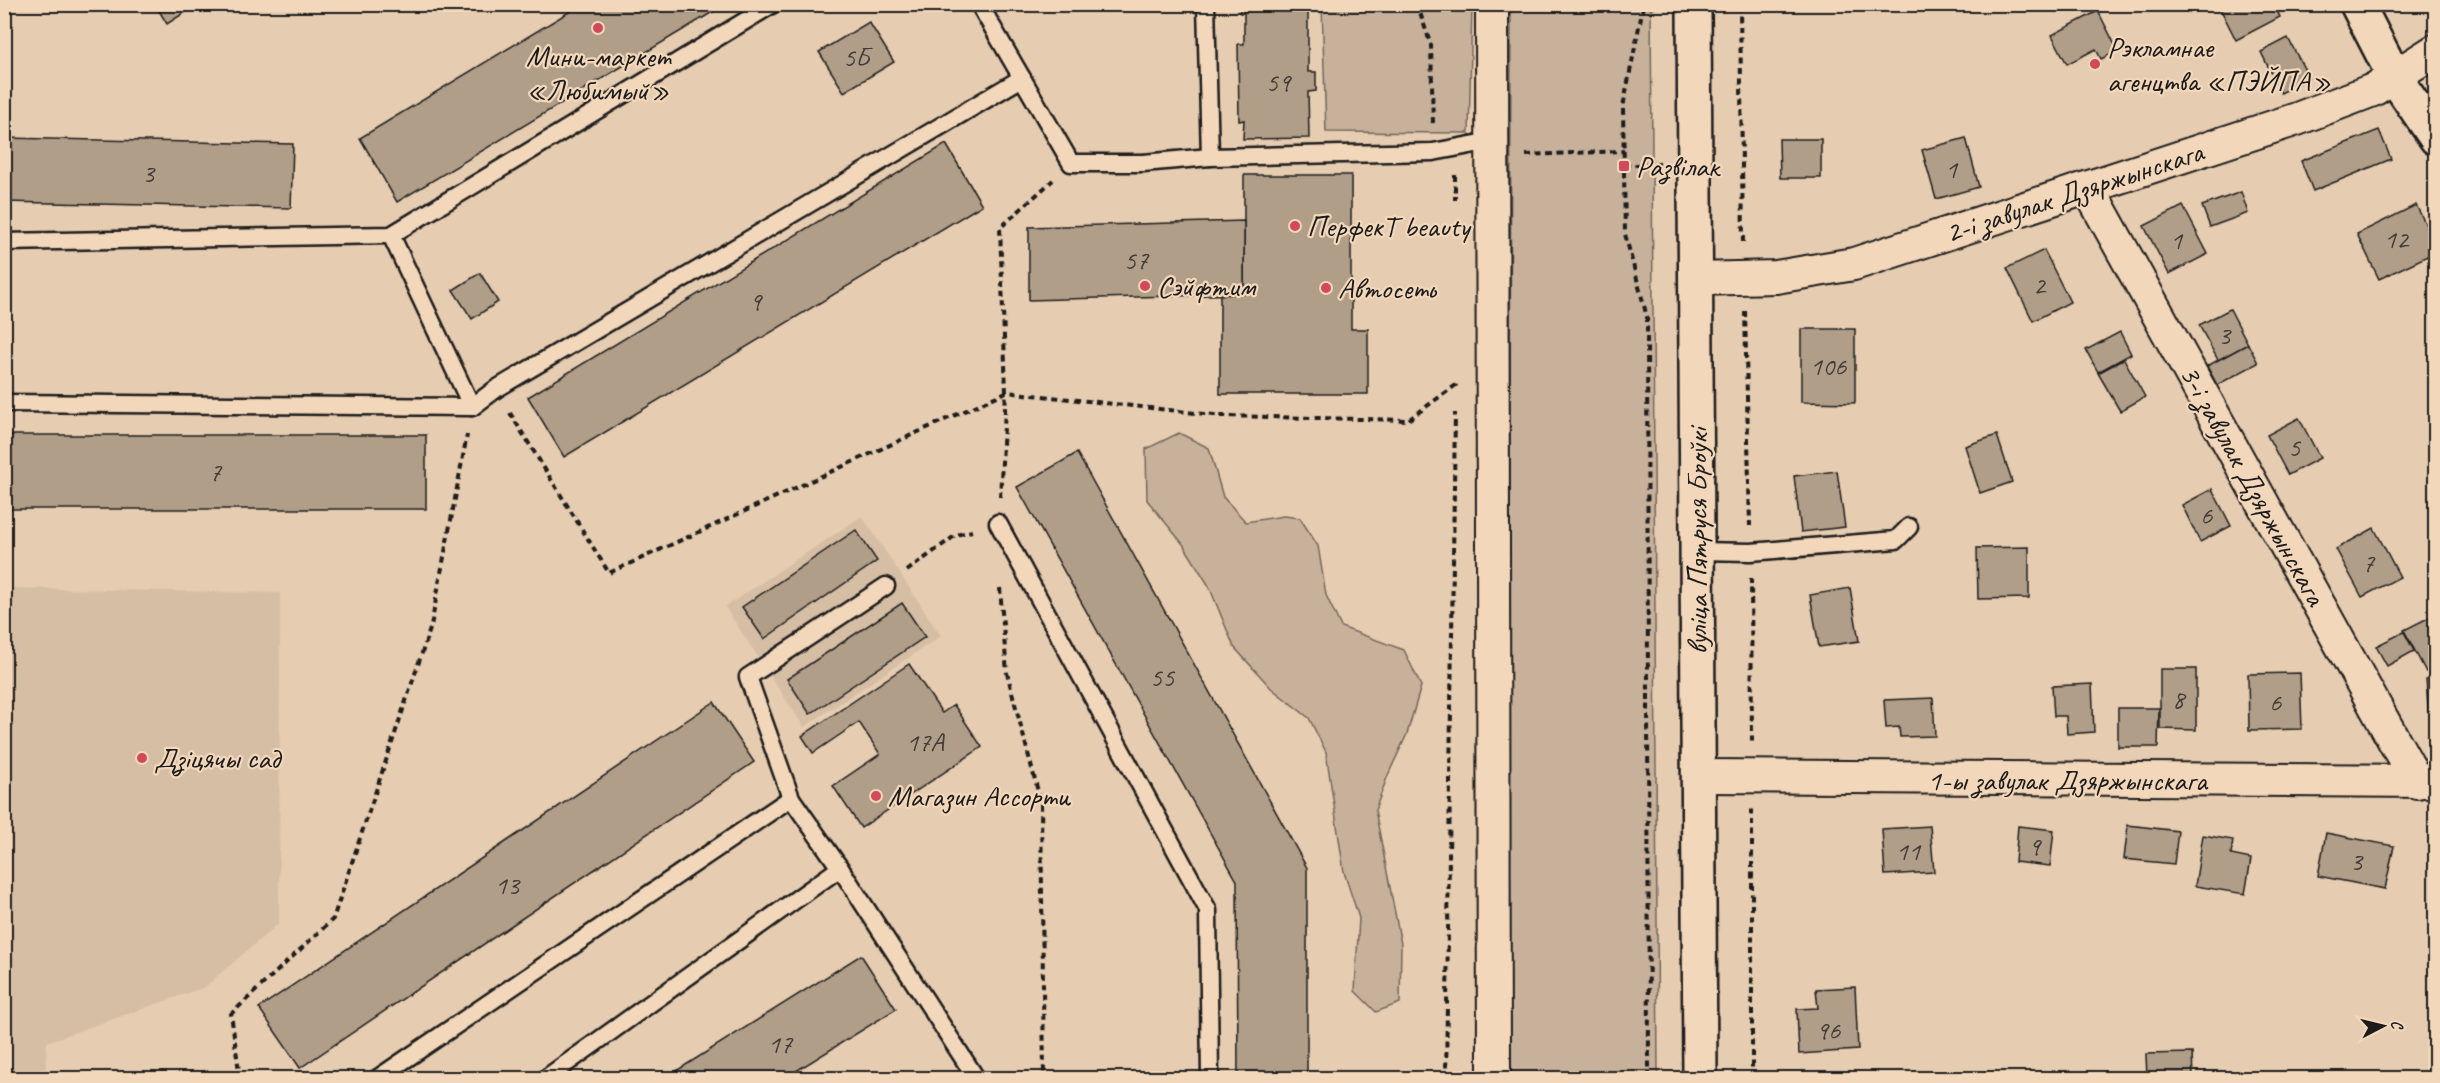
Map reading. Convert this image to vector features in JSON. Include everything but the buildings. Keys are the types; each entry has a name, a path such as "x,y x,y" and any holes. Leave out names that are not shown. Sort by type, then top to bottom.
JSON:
{"main road":[{"path":"2357,4 2394,76 2436,138"},
{"name":"вуліца Пятруся Броўкі","path":"1694,6 1700,1078"}],"street":[{"path":"1492,4 1494,1078"},
{"name":"2-і завулак Дзяржынскага","path":"1696,279 1776,277 1854,264 2297,119 2373,90 2436,50"},
{"name":"3-і завулак Дзяржынскага","path":"2088,188 2426,781"},
{"name":"1-ы завулак Дзяржынскага","path":"1699,776 2426,781"}],"lane":[{"path":"4,242 391,235 772,4"},
{"path":"979,4 1071,163 1143,163 1210,158 1433,152 1492,148"},
{"path":"1206,4 1210,158"},
{"path":"4,403 472,407 496,389 1022,78"},
{"path":"391,235 472,407"},
{"path":"998,523 1208,910 1210,1078"},
{"path":"1697,551 1750,552 1896,540 1909,527"},
{"path":"886,586 748,676 791,798 840,868 976,1078"},
{"path":"378,1078 791,798"},
{"path":"546,1078 840,868"}],"path":[{"path":"1417,4 1431,45 1433,152 1455,157 1455,205"},
{"path":"1649,1078 1647,317 1625,234 1623,107 1643,8 1740,6"},
{"path":"1492,148 1624,151"},
{"path":"886,586 956,536 998,523 1006,392 1000,228 1071,163"},
{"path":"1455,396 1456,373"},
{"path":"496,389 609,573 1006,392 1223,416 1408,420 1456,384"},
{"path":"240,1078 231,1014 333,919 430,626 472,407"},
{"path":"1446,1078 1455,408"},
{"path":"1000,582 1007,672 1041,803 1044,1078"}],"shaded area":[{"path":"1322,5 1472,5 1469,133 1326,132"},
{"path":"1511,5 1651,5 1658,1078 1509,1078"},
{"path":"1179,433 1209,448 1223,497 1246,522 1284,516 1300,518 1318,546 1326,595 1341,627 1404,650 1421,686 1407,734 1375,810 1401,944 1400,1003 1376,1012 1355,991 1359,918 1344,872 1326,752 1309,718 1271,688 1234,647 1209,586 1183,544 1147,500 1146,449"},
{"path":"862,516 941,636 804,727 725,607"},
{"name":"Дзіцячы сад","path":"5,588 280,593 279,923 205,987 47,1042 45,1078 5,1078"}],"place":[{"name":"Мини-маркет «Любимый»","path":"598,28"},
{"name":"Рэкламнае агенцтва «ПЭЙПА»","path":"2095,64"},
{"name":"Развілак","path":"1624,166"},
{"name":"ПерфекТ beauty","path":"1295,226"},
{"name":"Сэйфтим","path":"1145,286"},
{"name":"Автосеть","path":"1326,288"},
{"name":"Дзіцячы сад","path":"142,758"},
{"name":"Магазин Ассорти","path":"876,796"}]}
